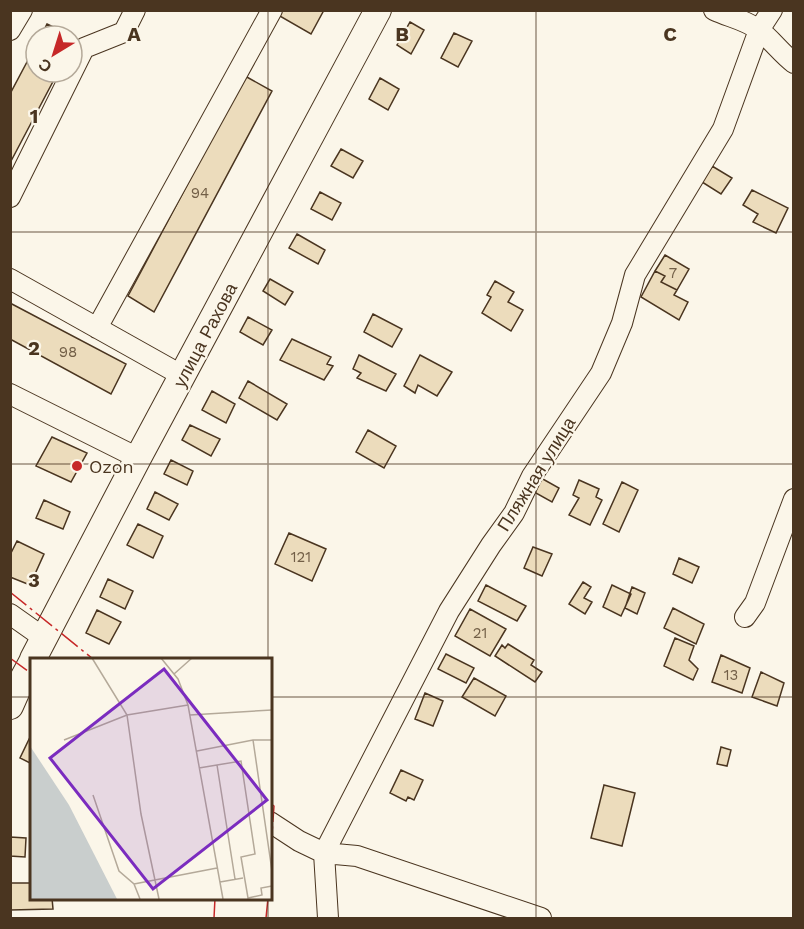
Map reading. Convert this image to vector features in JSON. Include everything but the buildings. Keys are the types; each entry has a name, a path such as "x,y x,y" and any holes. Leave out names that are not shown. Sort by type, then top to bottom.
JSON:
{"main road":[{"name":"улица Рахова","path":"36,653 378,10"},
{"name":"улица Рахова","path":"20,696 30,669"}],"street":[{"path":"10,30 22,10"},
{"path":"10,197 84,48 124,32 135,10"},
{"path":"97,328 272,10"},
{"path":"714,10 759,30 794,63"},
{"name":"Пляжная улица","path":"324,854 449,611 514,513 532,476 601,373 622,323 636,275 723,129 759,30 772,10"},
{"path":"10,279 183,376"},
{"path":"10,394 138,458"},
{"path":"745,617 755,603 794,500"},
{"path":"10,614 36,653"},
{"path":"272,823 324,854 357,856 541,918"},
{"path":"324,854 328,918"}],"power":[{"path":"10,592 92,658"},
{"path":"10,658 30,673"},
{"path":"272,804 274,806 272,834"},
{"path":"214,918 215,899"},
{"path":"266,918 268,899"}],"place":[{"name":"Ozon","path":"77,466"}]}
